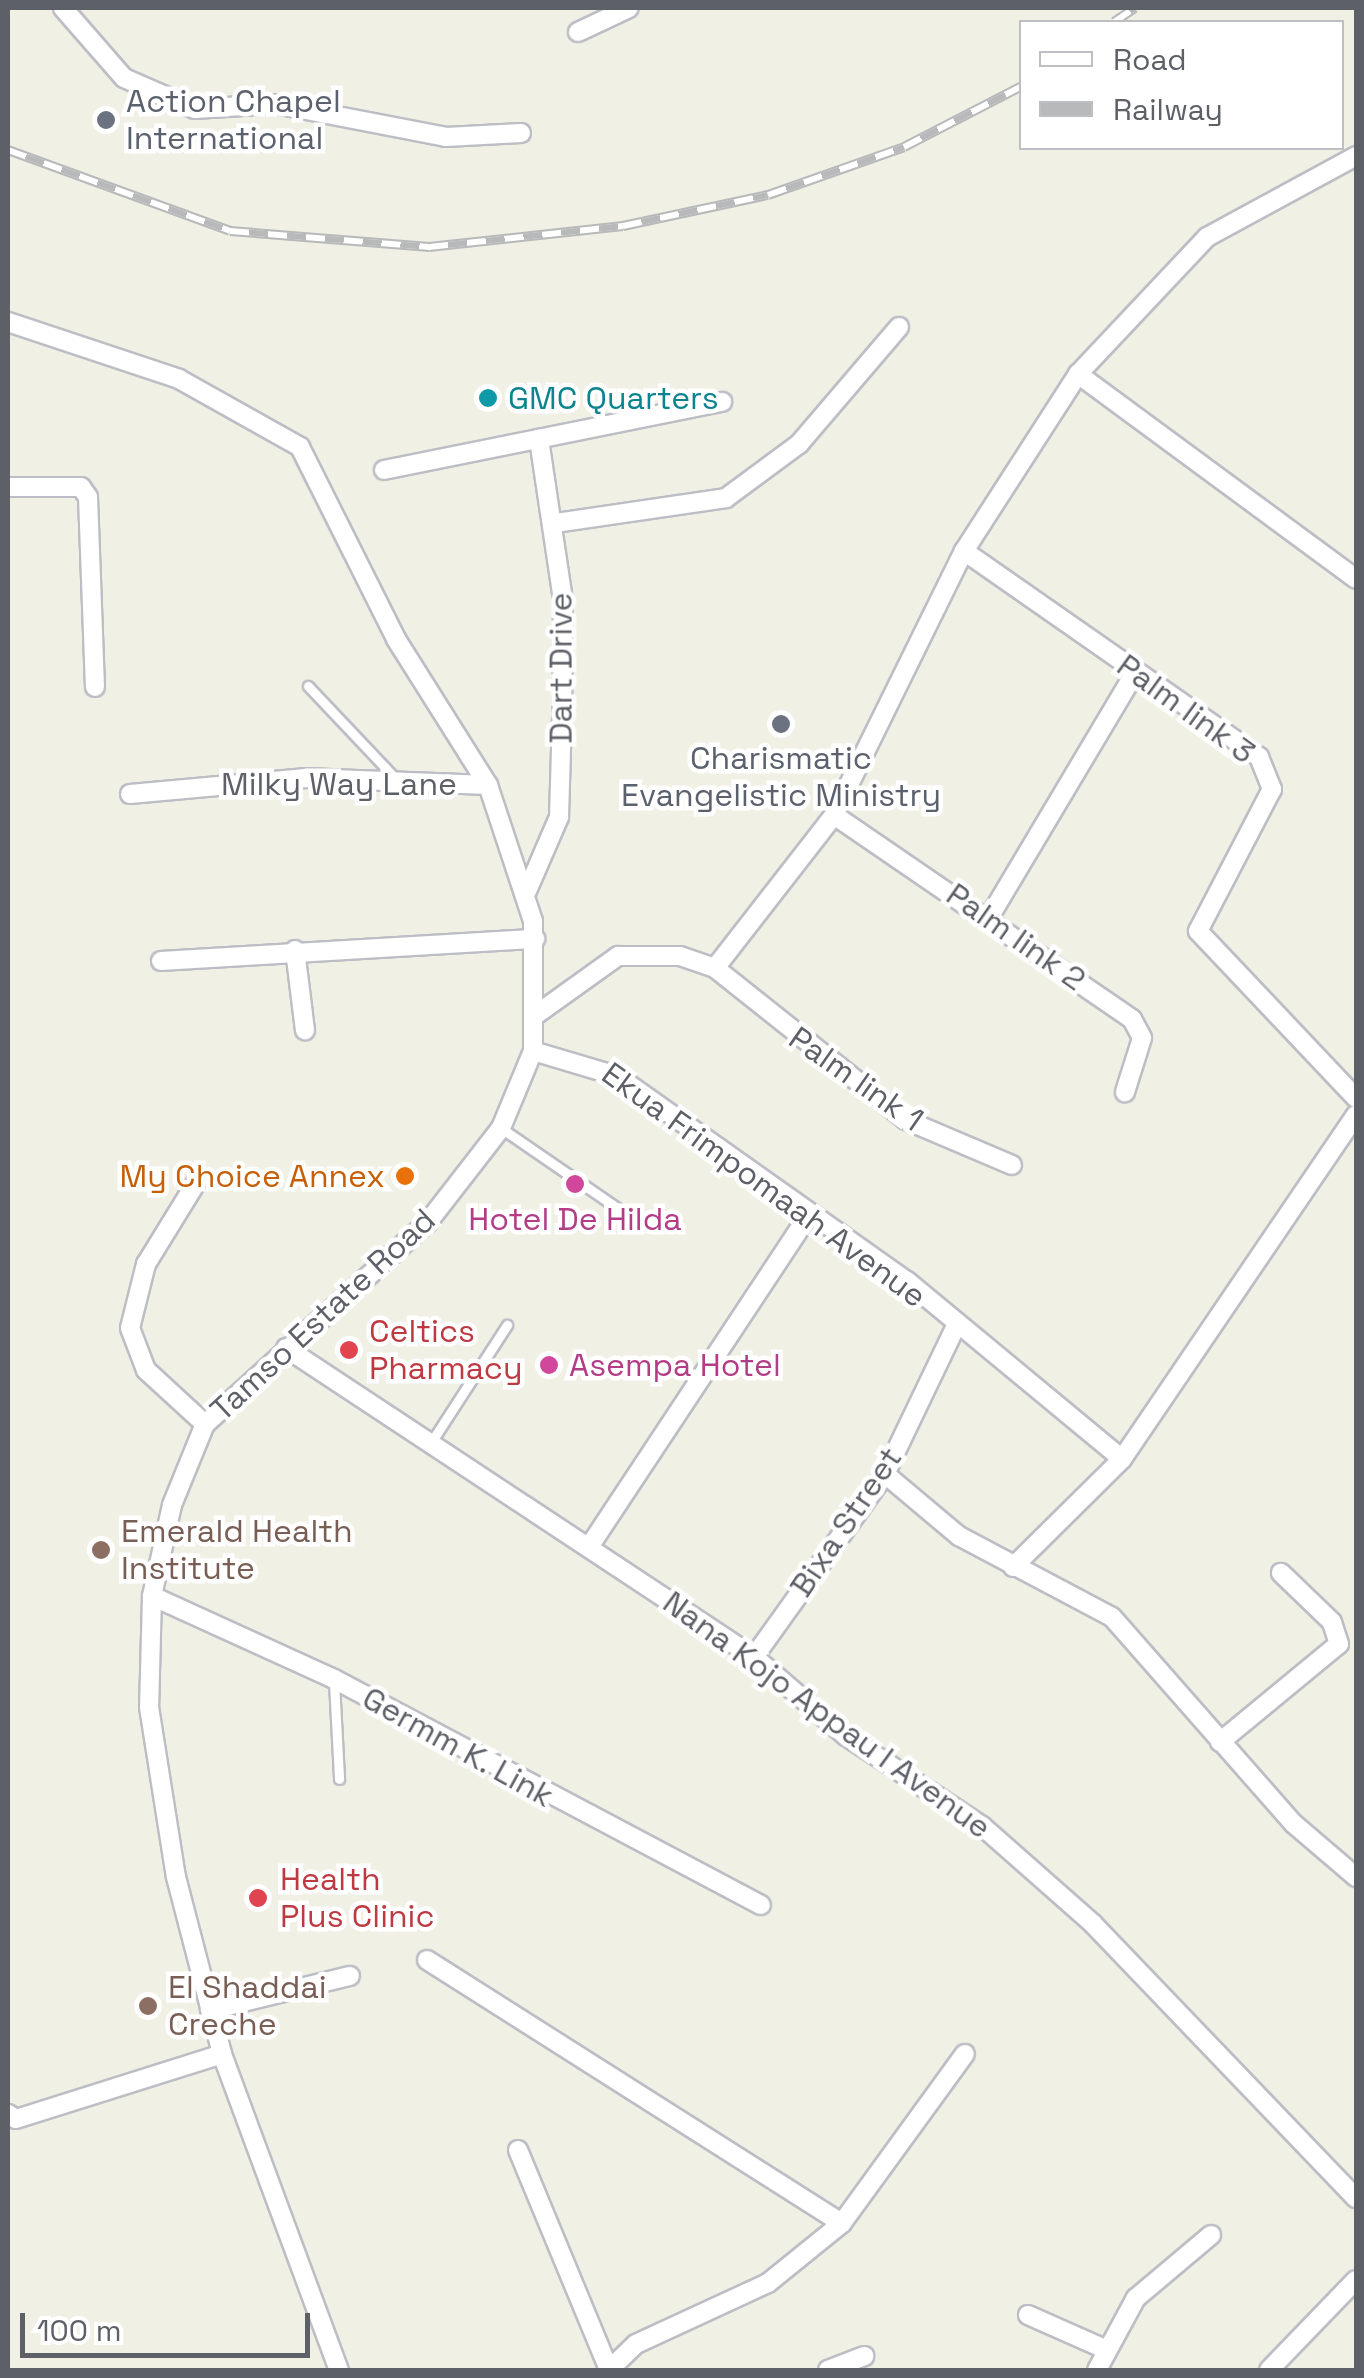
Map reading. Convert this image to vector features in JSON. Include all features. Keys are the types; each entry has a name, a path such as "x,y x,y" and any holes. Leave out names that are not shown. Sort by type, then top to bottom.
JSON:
{"street":[{"path":"63,8 124,78 194,109 275,104 446,137 522,133"},
{"path":"578,32 629,8"},
{"path":"537,1014 618,956 680,956 714,968 834,815 964,552 1078,374 1207,237 1356,156"},
{"name":"Tamso Estate Road","path":"8,322 179,380 300,447 396,639 488,785 527,892 535,939 537,1014 533,1051 501,1128 428,1222 205,1424 172,1504 152,1596 155,1755 210,2010 222,2054 339,2370"},
{"path":"554,523 726,498 800,444 899,326"},
{"path":"1078,374 1356,579"},
{"path":"384,470 722,402"},
{"name":"Dart Drive","path":"527,892 560,817 554,523 539,439"},
{"path":"8,487 80,486 88,496 95,687"},
{"name":"Palm link 3","path":"964,552 1136,671 1268,773 1272,789 1198,931 1356,1098"},
{"path":"990,916 1136,671"},
{"name":"Milky Way Lane","path":"130,794 252,780 488,785"},
{"name":"Palm link 2","path":"834,815 990,916 1132,1019 1142,1038 1125,1092"},
{"path":"161,961 294,950 535,939"},
{"path":"294,950 305,1030"},
{"name":"Palm link 1","path":"714,968 906,1120 1012,1164"},
{"name":"Ekua Frimpomaah Avenue","path":"533,1051 595,1062 907,1280 955,1328 1122,1460"},
{"path":"1013,1567 1122,1460 1356,1115"},
{"path":"199,1178 146,1264 130,1328 146,1370 205,1424"},
{"path":"589,1546 810,1214"},
{"name":"Bixa Street","path":"754,1656 885,1474 955,1328"},
{"name":"Nana Kojo Appau I Avenue","path":"286,1348 754,1656 846,1736 1020,1858 1313,2149 1356,2198"},
{"path":"885,1474 1013,1567 1112,1617 1220,1742 1356,1877"},
{"path":"1220,1742 1339,1644 1332,1622 1281,1574"},
{"name":"Germm K. Link","path":"152,1596 334,1679 762,1905"},
{"path":"427,1960 842,2224"},
{"path":"210,2010 350,1976"},
{"path":"12,2117 222,2054"},
{"path":"518,2150 609,2370 636,2344 768,2284 842,2224 965,2054"},
{"path":"1097,2370 1136,2298 1211,2235"},
{"path":"1269,2370 1356,2280"},
{"path":"1028,2315 1105,2349"},
{"path":"828,2370 864,2356"}],"lane":[{"path":"308,686 364,736 398,782"},
{"path":"501,1128 639,1224"},
{"path":"430,1444 507,1325"},
{"path":"334,1679 339,1780"}],"railway":[{"path":"1117,20 1135,8"},
{"path":"8,150 230,231 429,247 623,226 768,195 904,147 1019,88"}],"place":[{"name":"Action Chapel International","path":"106,120"},
{"name":"GMC Quarters","path":"488,398"},
{"name":"Charismatic Evangelistic Ministry","path":"781,724"},
{"name":"My Choice Annex","path":"405,1176"},
{"name":"Hotel De Hilda","path":"575,1184"},
{"name":"Celtics Pharmacy","path":"349,1350"},
{"name":"Asempa Hotel","path":"549,1365"},
{"name":"Emerald Health Institute","path":"101,1550"},
{"name":"Health Plus Clinic","path":"258,1898"},
{"name":"El Shaddai Creche","path":"148,2006"}]}
